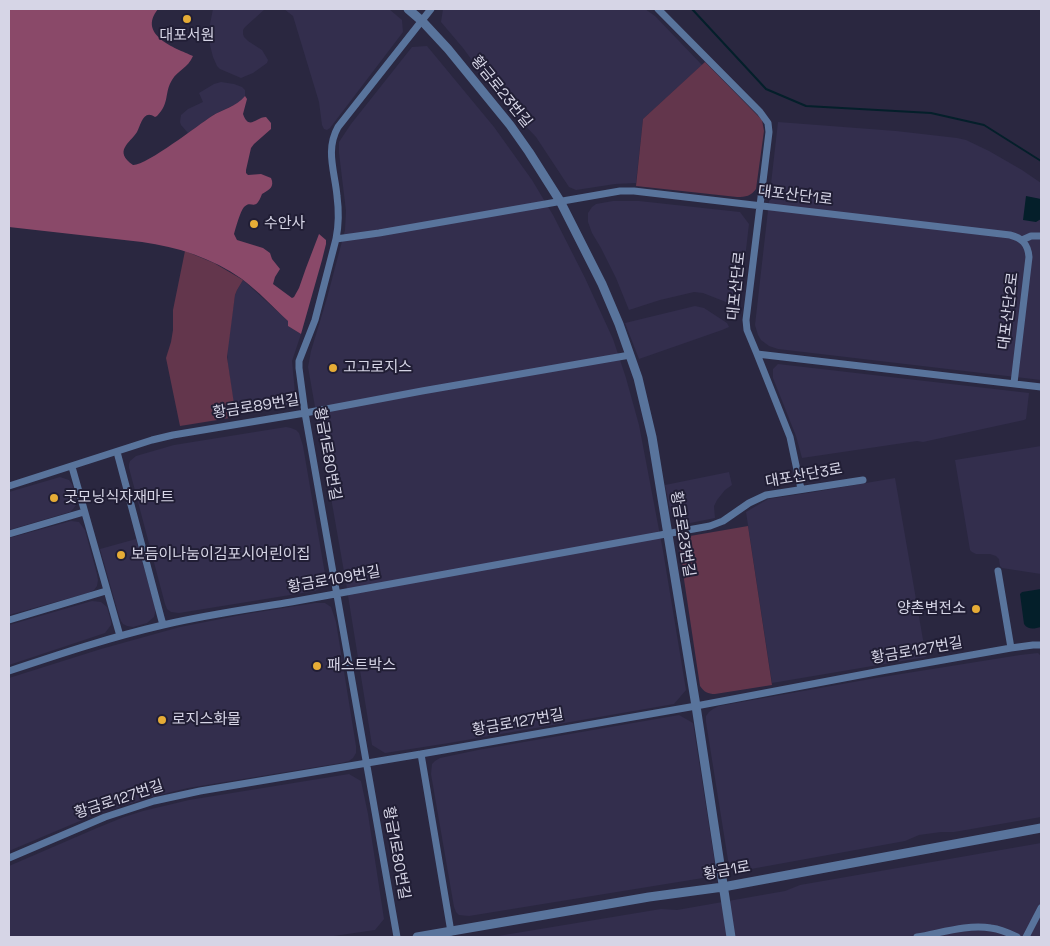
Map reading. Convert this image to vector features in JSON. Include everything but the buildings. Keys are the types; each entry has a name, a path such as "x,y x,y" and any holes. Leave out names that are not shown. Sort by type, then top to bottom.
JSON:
{"street":[{"name":"황금로23번길","path":"408,9 422,21 454,56 510,125 529,152 560,202 602,284 630,355 648,418 668,533 731,937"},
{"name":"황금1로80번길","path":"397,937 305,413 299,360 315,320 338,227 331,153 334,134 431,9"},
{"name":"대포산단로","path":"658,9 760,112 768,123 769,132 746,320 747,330 790,437 801,489"},
{"name":"대포산단1로","path":"560,202 634,191 1002,234 1014,236 1023,241"},
{"path":"336,239 560,202"},
{"path":"1023,241 1031,236 1041,236"},
{"name":"대포산단2로","path":"1014,383 1028,265 1028,251 1023,241"},
{"path":"757,354 1041,386"},
{"name":"황금로89번길","path":"9,486 173,435 630,355"},
{"path":"117,452 163,625"},
{"path":"72,467 120,636"},
{"name":"대포산단3로","path":"668,533 716,524 766,495 863,480"},
{"path":"9,534 84,512"},
{"name":"황금로109번길","path":"9,671 74,649 163,625 668,533"},
{"path":"998,571 1011,648"},
{"path":"9,620 106,592"},
{"name":"황금로127번길","path":"9,858 105,816 154,801 209,789 696,706 1011,648 1041,645"},
{"path":"421,754 452,935"},
{"name":"황금1로","path":"417,937 452,935 649,897 723,886 1041,828"},
{"path":"1026,937 1041,908"},
{"path":"917,937 967,928 984,927 1001,930 1017,937"}],"shaded area":[{"path":"9,9 158,9 153,18 152,26 155,33 168,44 193,56 172,80 164,107 155,117 151,115 145,116 137,132 125,147 124,155 133,165 140,164 149,159 212,116 238,103 245,96 247,99 243,114 248,122 266,117 271,123 271,129 251,148 246,173 248,175 261,174 271,178 272,186 262,194 257,203 244,207 234,234 237,240 263,248 270,253 280,269 273,284 292,298 299,288 319,234 326,240 301,334 288,326 288,321 242,279 219,265 194,254 142,242 9,227"},
{"path":"213,9 265,9 245,27 243,34 248,41 262,50 268,60 267,63 253,73 241,78 217,66 210,45 210,24"},
{"path":"284,9 389,9 402,20 403,32 327,130 322,125 319,102 293,16"},
{"path":"443,9 645,9 655,16 702,65 643,119 636,183 576,190 569,187 536,137 518,118 441,22"},
{"path":"427,46 494,127 532,180 553,215 613,339 639,425 663,551 686,690 674,704 385,753 372,745 308,367 345,230 346,211 339,142 412,47"},
{"path":"705,62 762,120 764,131 756,189 748,196 737,197 636,186 643,119"},
{"path":"221,82 242,87 245,90 245,96 240,102 213,115 188,133 181,125 181,115 188,109 203,102 199,93"},
{"path":"778,122 896,131 966,140 989,151 1041,183 1041,380 778,349 769,346 761,340 755,325"},
{"path":"613,201 639,201 740,212 749,224 739,310 726,302 703,293 694,292 629,310 616,278 588,222 588,213 592,207 596,204"},
{"path":"185,251 214,263 243,280 235,295 227,357 236,417 180,426 166,358 171,342 173,310"},
{"path":"243,280 288,321 288,326 301,334 292,361 295,393 292,401 285,406 235,414 227,349 235,295"},
{"path":"695,306 704,308 727,323 729,327 639,359 625,323"},
{"path":"778,364 1029,393 1026,419 923,442 917,441 802,458 796,436 773,378 773,369"},
{"path":"286,427 299,433 303,446 325,574 324,584 315,591 179,613 171,612 165,604 129,468 130,461 136,456 174,445"},
{"path":"1041,446 1041,574 1002,568 996,556 976,554 970,550 955,460"},
{"path":"729,472 732,485 717,500 714,506 715,518 685,524 676,522 671,514 665,485"},
{"path":"60,477 69,480 72,484 76,500 76,505 73,509 70,512 9,530 9,492"},
{"path":"895,478 926,657 772,683 746,512 768,499"},
{"path":"71,521 79,522 85,530 97,574 97,586 88,593 9,615 9,538"},
{"path":"748,526 772,685 710,694 700,686 679,546 683,540 690,536"},
{"path":"136,539 155,613 154,617 147,623 133,627 123,624 121,621 100,549"},
{"path":"92,601 101,602 107,607 111,625 105,633 9,665 9,625"},
{"path":"315,603 325,603 331,607 336,622 356,746 356,753 353,758 341,763 188,788 155,796 101,812 9,851 9,678 180,627"},
{"path":"1038,653 1041,656 1041,817 954,832 919,835 905,841 740,871 735,870 730,865 706,722 706,716 713,709 719,706 876,678"},
{"path":"679,715 693,723 715,864 708,876 469,916 459,915 456,912 431,774 432,764 435,761 440,758 478,750"},
{"path":"349,774 361,781 368,814 384,919 375,930 327,937 9,937 9,866 97,828 143,811 189,800"},
{"path":"1041,843 1041,937 492,937 661,909 677,910 785,891 800,885"}],"water":[{"path":"1026,196 1041,199 1041,219 1036,222 1023,220"},
{"path":"1041,589 1041,627 1029,628 1024,624 1020,594"}],"waterway":[{"path":"692,9 766,89 806,106 931,113 984,125 1041,161"}],"place":[{"name":"대포서원","path":"187,19"},
{"name":"수안사","path":"254,224"},
{"name":"고고로지스","path":"333,368"},
{"name":"굿모닝식자재마트","path":"54,498"},
{"name":"보듬이나눔이김포시어린이집","path":"121,555"},
{"name":"양촌변전소","path":"976,609"},
{"name":"패스트박스","path":"317,666"},
{"name":"로지스화물","path":"162,720"}]}
